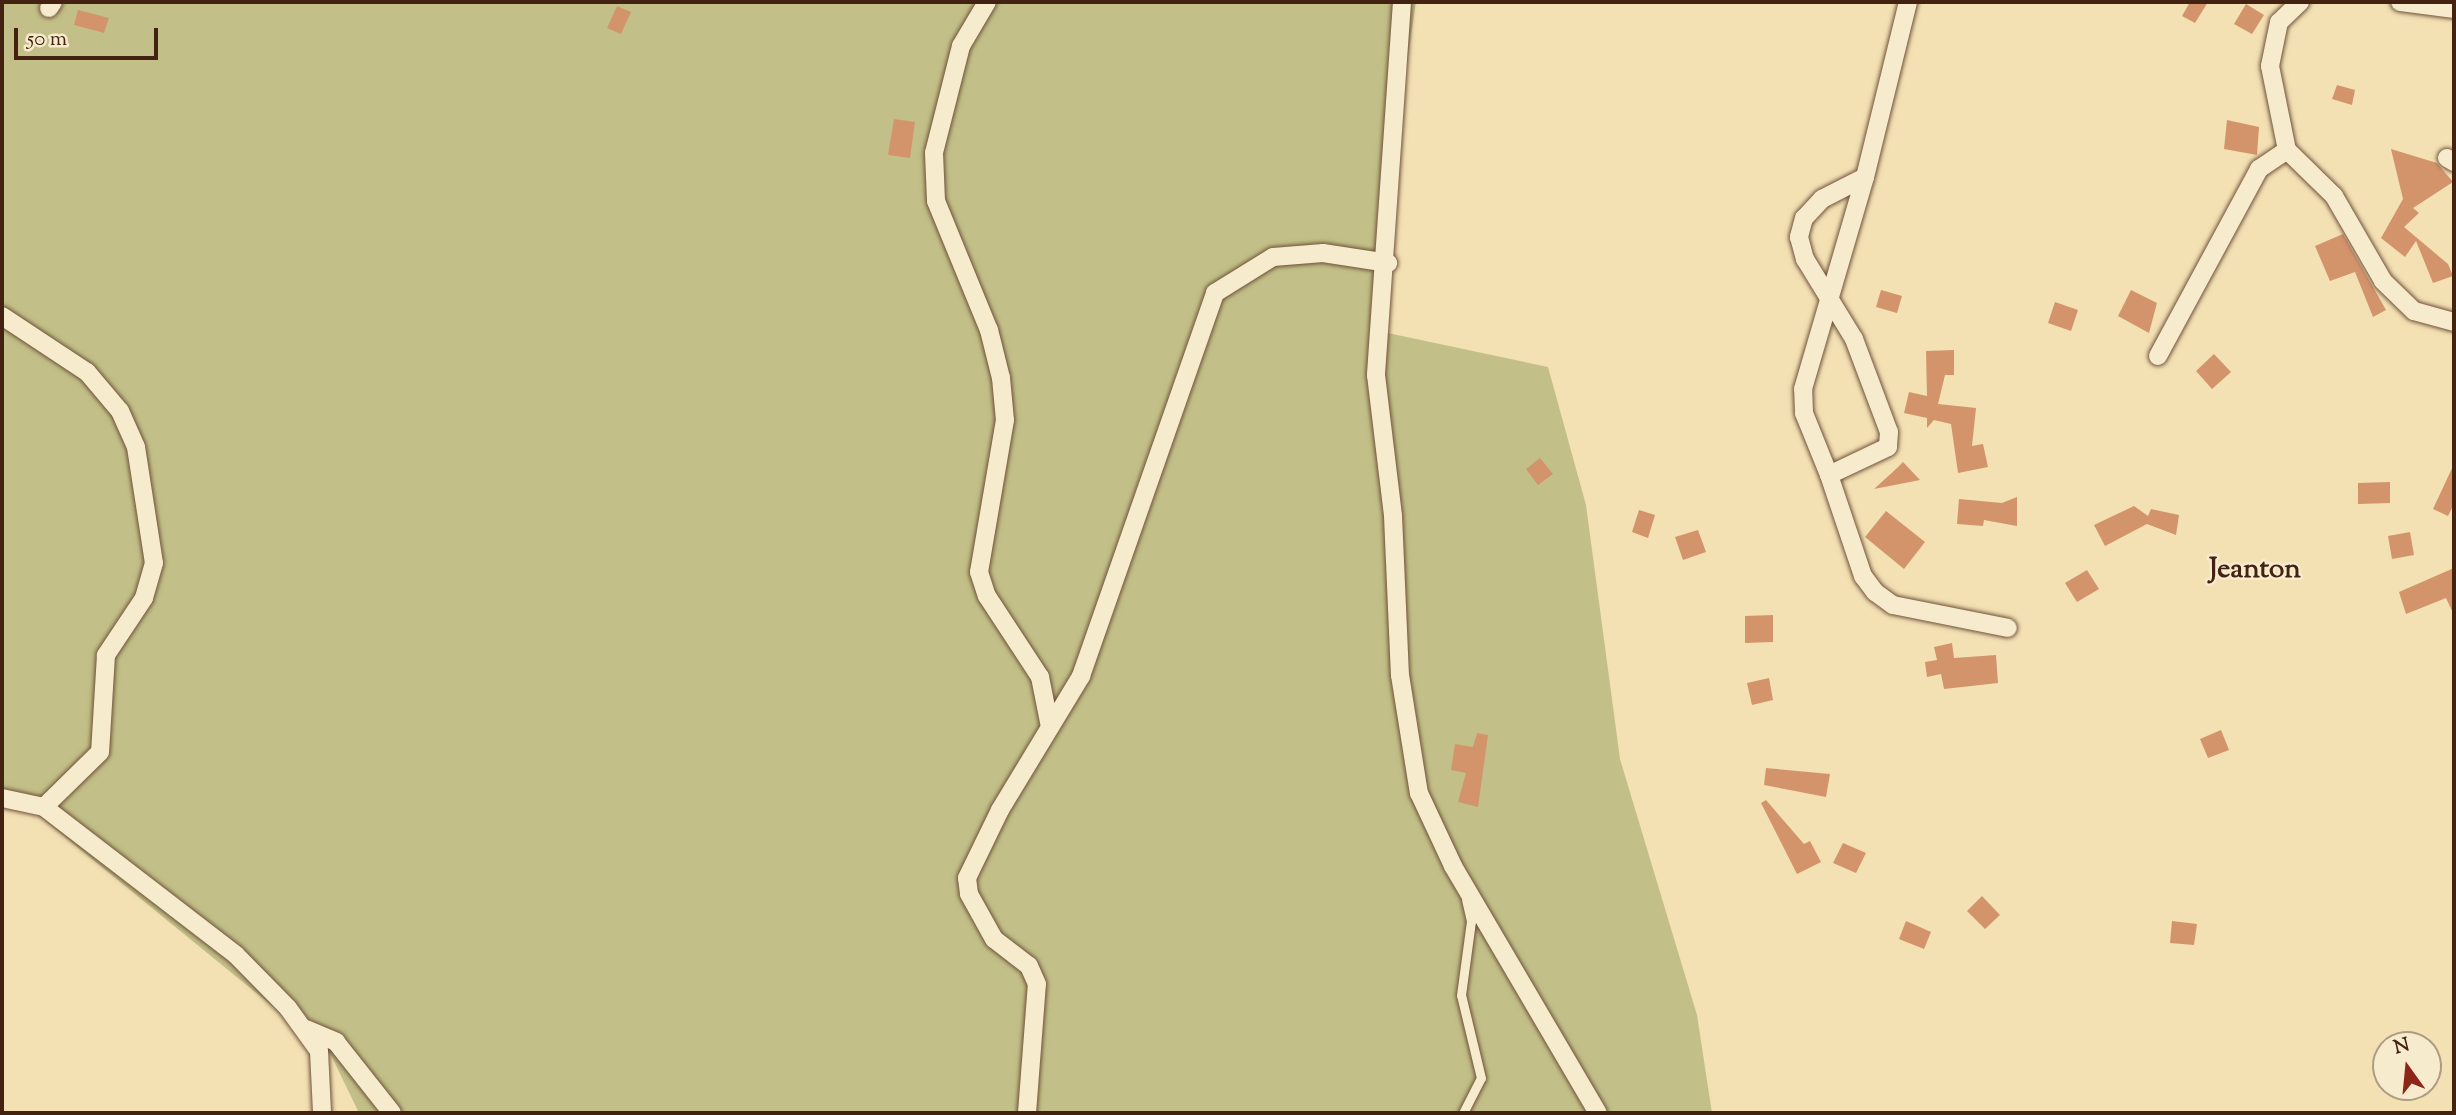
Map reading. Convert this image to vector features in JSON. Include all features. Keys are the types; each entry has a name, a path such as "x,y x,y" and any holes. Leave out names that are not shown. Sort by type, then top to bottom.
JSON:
{"street":[{"path":"986,2 961,46 954,73 934,153 936,201 989,330 1001,378 1005,420 979,572 986,596 1040,677 1050,727"},
{"path":"1402,2 1387,151 1388,263 1376,376 1393,516 1400,675 1419,793 1466,885 1598,1113"},
{"path":"1908,2 1865,177 1829,297 1802,401 1863,576 1875,592 1893,605 2008,628"},
{"path":"2300,2 2279,22 2270,66 2287,150 2334,195 2384,281 2414,311 2454,322"},
{"path":"2400,2 2454,9"},
{"path":"2158,356 2259,169 2287,150"},
{"path":"1829,475 1888,447 1889,432 1854,339 1800,246 1804,218 1822,199 1865,177"},
{"path":"1027,1113 1037,984 1029,966 994,939 969,894 967,878 1081,676 1215,293 1273,257 1323,253 1388,263"},
{"path":"2,316 87,372 120,411 136,447 153,564 144,598 106,655 100,752 44,807"},
{"path":"2,798 44,807 236,955 306,1029 324,1074 322,1113"},
{"path":"306,1029 336,1042 392,1113"}],"lane":[{"path":"1463,1113 1481,1078 1461,995 1471,921 1466,885"}],"shaded area":[{"path":"2,2 1416,2 1397,131 1383,332 1548,367 1586,505 1620,759 1697,1015 1712,1113 359,1113 330,1053 27,806 2,797"}],"building":[{"path":"2190,2 2208,2 2195,23 2182,16"},
{"path":"2246,4 2264,15 2252,34 2234,24"},
{"path":"617,6 631,12 621,34 607,28"},
{"path":"78,10 109,18 104,33 74,25"},
{"path":"2337,85 2355,90 2352,105 2332,99"},
{"path":"894,119 915,122 910,158 888,155"},
{"path":"2227,120 2259,127 2257,155 2224,149"},
{"path":"2391,149 2437,163 2453,182 2413,208 2419,213 2404,227 2448,264 2453,276 2433,283 2416,241 2405,257 2381,238 2403,199"},
{"path":"2343,234 2386,310 2373,317 2355,272 2330,281 2315,246"},
{"path":"1881,290 1902,296 1897,313 1876,307"},
{"path":"2131,290 2157,303 2149,333 2118,316"},
{"path":"2055,302 2078,310 2071,331 2048,323"},
{"path":"1954,350 1954,375 1945,375 1938,404 1976,408 1972,446 1983,444 1988,467 1958,473 1951,424 1934,420 1927,428 1927,418 1904,413 1909,392 1927,396 1926,351"},
{"path":"2214,354 2231,372 2212,389 2196,371"},
{"path":"1540,458 1553,474 1538,485 1526,469"},
{"path":"1903,462 1920,480 1874,489 1896,469"},
{"path":"2454,464 2454,504 2448,516 2433,509"},
{"path":"2390,482 2390,503 2358,504 2358,483"},
{"path":"2017,497 2017,526 1984,520 1983,526 1957,524 1959,499 2002,503"},
{"path":"2134,506 2148,516 2151,509 2179,515 2176,535 2147,524 2105,546 2094,525"},
{"path":"1639,510 1655,515 1648,538 1632,532"},
{"path":"1886,511 1925,542 1904,569 1865,537"},
{"path":"1698,530 1706,552 1683,560 1675,537"},
{"path":"2410,532 2414,555 2392,559 2388,536"},
{"path":"2454,568 2454,615 2446,598 2406,614 2399,592"},
{"path":"2087,570 2099,589 2077,602 2065,583"},
{"path":"1773,615 1773,642 1745,643 1745,616"},
{"path":"1952,643 1954,658 1996,655 1998,683 1944,689 1941,674 1927,677 1925,662 1937,660 1934,647"},
{"path":"1769,678 1773,700 1752,705 1747,683"},
{"path":"2221,730 2229,750 2208,758 2200,739"},
{"path":"1477,733 1488,735 1478,807 1458,802 1466,773 1451,770 1455,744 1473,747"},
{"path":"1766,768 1830,774 1826,797 1764,785"},
{"path":"1766,800 1804,844 1810,841 1821,862 1797,874 1761,803"},
{"path":"1843,843 1866,853 1856,873 1833,863"},
{"path":"1982,896 2000,915 1985,929 1967,911"},
{"path":"1906,921 1931,932 1924,949 1899,939"},
{"path":"2172,921 2197,924 2194,945 2170,943"}],"district":[{"name":"Jeanton","path":"2255,570"}]}
